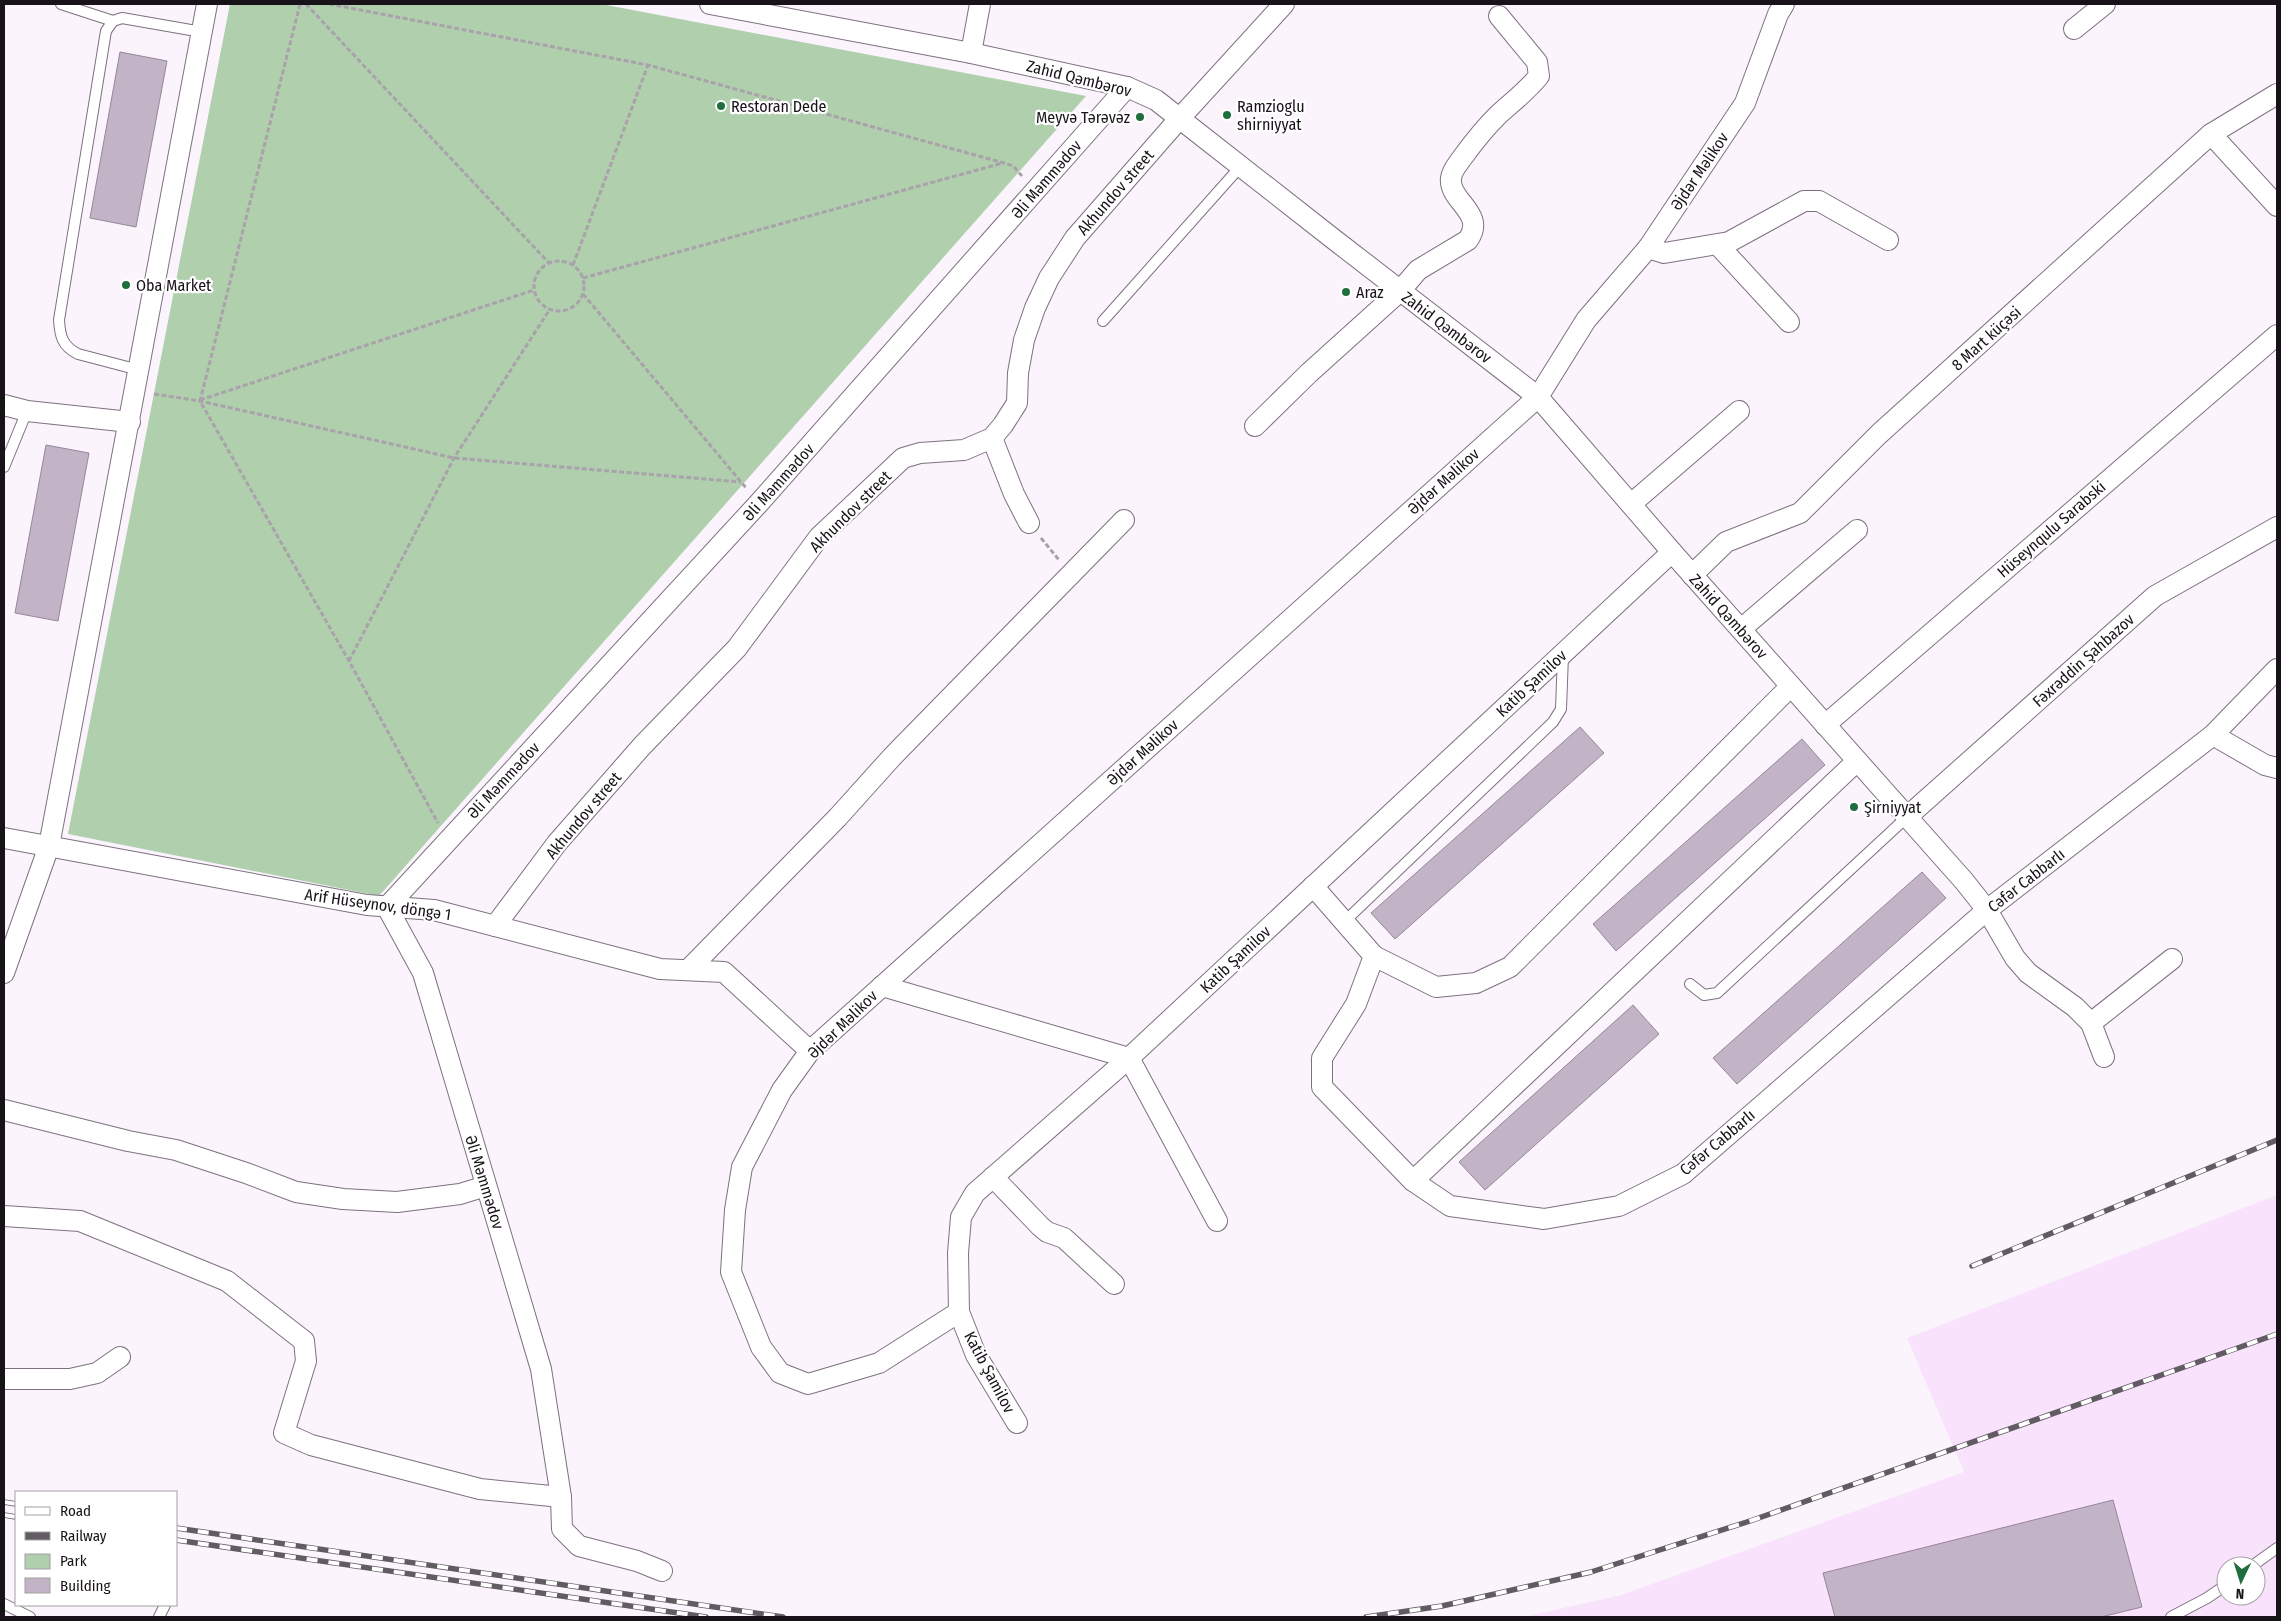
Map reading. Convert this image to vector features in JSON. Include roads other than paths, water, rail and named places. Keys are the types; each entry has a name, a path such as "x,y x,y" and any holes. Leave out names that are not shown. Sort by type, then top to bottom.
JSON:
{"street":[{"path":"4,973 49,846 208,4"},
{"name":"Zahid Qəmbərov","path":"710,4 971,53 1127,87 1156,100 1538,397 1987,910 2014,958 2028,972 2075,1008 2091,1023"},
{"path":"971,53 980,4"},
{"name":"Akhundov street","path":"495,926 557,843 642,746 737,648 819,537 903,458 920,453 964,450 992,438 1017,403 1018,373 1024,340 1035,308 1049,278 1076,238 1179,119 1284,4"},
{"name":"Əjdər Məlikov","path":"959,1312 879,1363 808,1384 780,1373 761,1347 731,1272 735,1210 742,1166 782,1090 810,1051 1538,397 1586,320 1648,248 1745,103 1778,14 1784,4"},
{"path":"2074,29 2105,4"},
{"path":"1255,426 1309,373 1400,291 1418,270 1468,240 1472,235 1474,229 1472,218 1452,187 1453,171 1474,141 1539,76 1537,62 1499,16"},
{"name":"Əli Məmmədov","path":"662,1571 637,1561 579,1546 570,1540 562,1529 561,1497 541,1368 423,973 387,907 779,481 1127,87"},
{"name":"8 Mart küçəsi","path":"1692,575 1726,542 1800,513 1879,434 2211,134 2277,94"},
{"path":"2211,134 2277,206"},
{"path":"1648,248 1664,253 1718,245 1736,240 1804,201 1819,201 1888,240"},
{"path":"1718,245 1790,322"},
{"name":"Hüseynqulu Sarabski","path":"1825,725 2277,335"},
{"path":"4,405 27,411 130,422"},
{"path":"1631,504 1739,411"},
{"path":"992,438 1014,494 1029,523"},
{"path":"688,970 838,818 892,757 1124,520"},
{"name":"Fəxrəddin Şahbazov","path":"1907,817 2155,596 2277,527"},
{"path":"1741,629 1857,530"},
{"name":"Katib Şamilov","path":"1017,1423 976,1355 959,1312 958,1253 961,1217 975,1193 1129,1058 1672,552"},
{"name":"Cəfər Cabbarlı","path":"1374,956 1356,1004 1322,1058 1322,1086 1413,1181 1450,1206 1544,1219 1619,1206 1683,1174 1987,910 2213,735 2277,669"},
{"path":"1313,886 1374,956 1436,987 1476,983 1510,967 1792,686"},
{"path":"2213,735 2265,765 2277,768"},
{"path":"1413,1181 1857,761"},
{"name":"Arif Hüseynov, döngə 1","path":"4,838 366,905 434,910 660,969 724,972 810,1051"},
{"path":"2104,1056 2091,1023 2172,959"},
{"path":"882,986 1129,1058 1217,1221"},
{"path":"4,1110 128,1141 176,1150 246,1172 296,1192 343,1199 397,1202 460,1194 486,1186"},
{"path":"994,1177 1040,1226 1047,1232 1064,1238 1114,1284"},
{"path":"4,1216 80,1221 227,1281 280,1321 304,1341 306,1360 284,1433 311,1445 480,1489 561,1497"},
{"path":"4,1379 70,1379 97,1373 120,1357"}],"lane":[{"path":"61,4 113,21 122,18 202,32"},
{"path":"113,21 106,31 59,320 61,338 69,349 78,354 139,370"},
{"path":"1103,321 1240,167"},
{"path":"4,467 27,411"},
{"path":"1344,922 1553,722 1561,709 1563,654"},
{"path":"1690,984 1704,995 1717,994 1907,817"},
{"path":"2266,1556 2277,1548"},
{"path":"2171,1617 2216,1592"},
{"path":"4,1604 30,1617"},
{"path":"158,1617 165,1606"}],"railway":[{"path":"1972,1266 2277,1140"},
{"path":"1366,1617 1442,1606 1591,1572 1753,1520 2277,1334"},
{"path":"4,1502 15,1504"},
{"path":"4,1515 15,1517"},
{"path":"178,1528 783,1617"},
{"path":"178,1540 706,1617"}],"place":[{"name":"Restoran Dede","path":"721,106"},
{"name":"Ramzioglu shirniyyat","path":"1227,115"},
{"name":"Meyvə Tərəvəz","path":"1140,117"},
{"name":"Oba Market","path":"126,285"},
{"name":"Araz","path":"1346,292"},
{"name":"Şirniyyat","path":"1854,807"}]}
